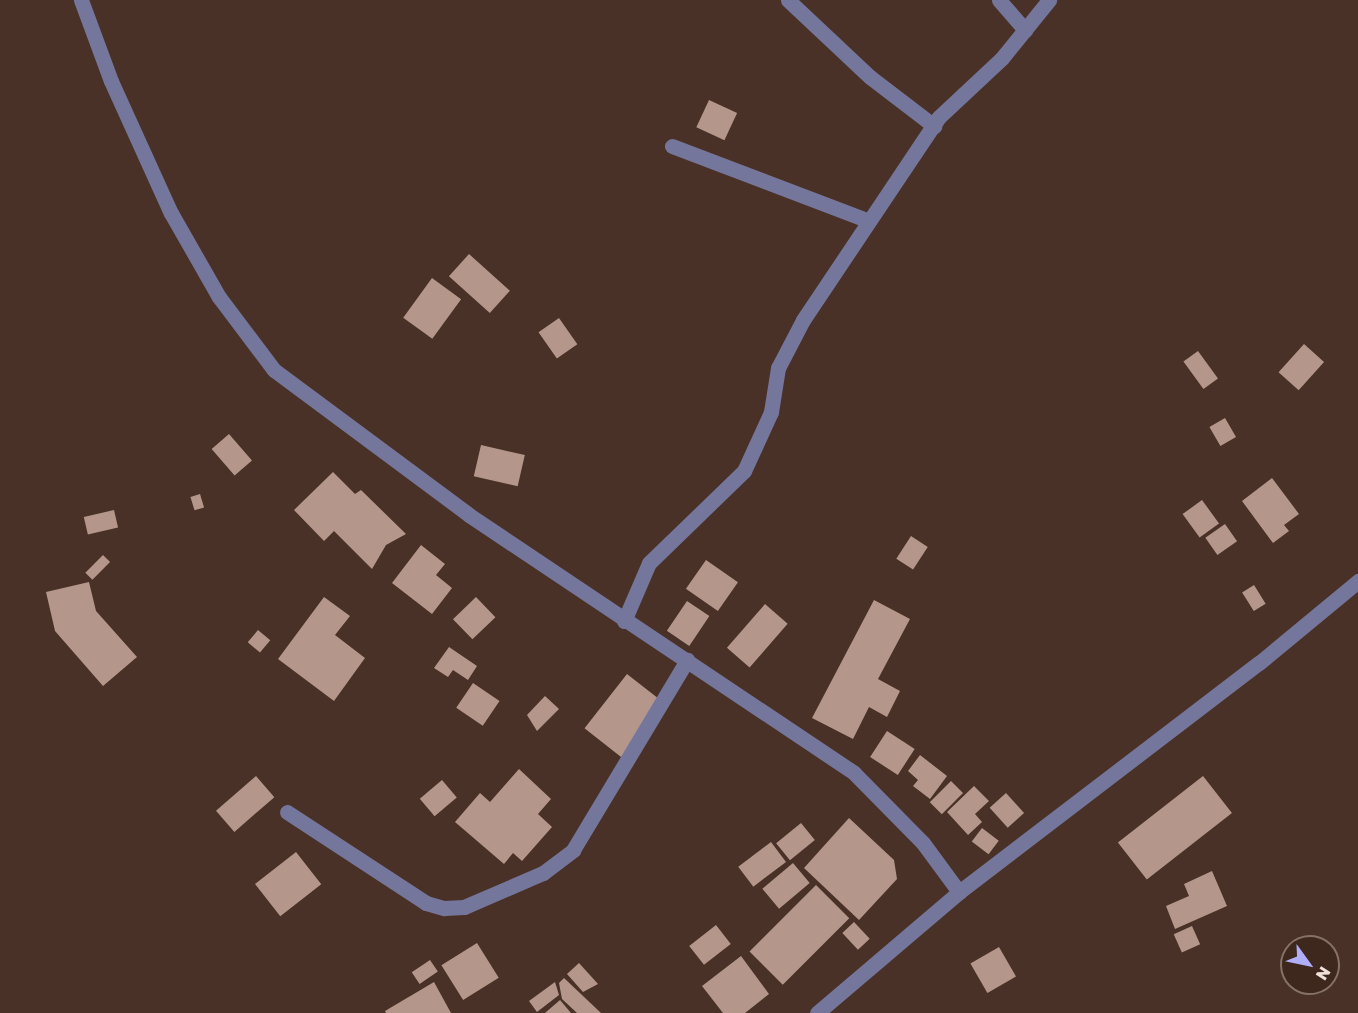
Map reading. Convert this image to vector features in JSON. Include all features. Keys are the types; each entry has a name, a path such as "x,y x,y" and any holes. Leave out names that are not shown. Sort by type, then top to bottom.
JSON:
{"street":[{"path":"81,0 111,81 171,213 219,297 274,370 469,515 854,773 923,843 959,892"},
{"path":"788,0 870,77 934,126"},
{"path":"999,0 1025,30"},
{"path":"624,621 649,563 744,471 771,412 778,368 810,310 934,126 1025,30 1050,0"},
{"path":"672,146 869,221"},
{"path":"817,1013 959,892 1259,663 1358,581"},
{"path":"287,812 426,903 444,908 464,907 543,873 573,850 687,660"}],"building":[{"path":"709,100 737,113 724,140 696,127"},
{"path":"469,254 510,291 490,313 449,276"},
{"path":"432,278 461,299 432,339 403,318"},
{"path":"559,318 577,344 557,359 539,332"},
{"path":"1304,344 1324,362 1299,390 1279,372"},
{"path":"1198,351 1218,379 1203,389 1183,362"},
{"path":"1225,418 1236,437 1220,446 1209,427"},
{"path":"229,434 252,460 235,476 212,449"},
{"path":"481,445 525,455 518,486 474,476"},
{"path":"333,472 355,494 361,490 406,534 386,545 372,569 334,531 324,541 294,510"},
{"path":"1272,478 1299,514 1284,525 1289,531 1273,543 1242,501"},
{"path":"200,494 204,507 195,510 190,497"},
{"path":"1202,500 1219,523 1200,538 1183,514"},
{"path":"114,510 118,528 88,535 84,517"},
{"path":"1225,524 1237,541 1217,555 1205,538"},
{"path":"911,536 928,547 913,570 896,559"},
{"path":"421,545 445,564 436,575 452,588 432,614 392,583"},
{"path":"103,555 110,562 92,580 85,573"},
{"path":"706,560 738,582 718,611 686,589"},
{"path":"89,582 96,611 137,657 103,686 55,631 46,592"},
{"path":"1254,585 1266,604 1254,611 1242,592"},
{"path":"324,597 350,616 335,635 365,658 334,701 278,659"},
{"path":"476,597 495,617 472,639 453,619"},
{"path":"874,600 910,619 878,679 900,691 887,717 869,707 853,739 812,718"},
{"path":"687,601 709,616 689,646 667,631"},
{"path":"765,604 788,624 750,667 727,648"},
{"path":"258,630 270,640 260,653 248,642"},
{"path":"449,647 477,666 468,680 453,670 448,677 434,668"},
{"path":"627,674 668,706 625,760 585,728"},
{"path":"473,683 500,701 483,726 456,708"},
{"path":"545,696 559,709 537,731 527,715"},
{"path":"887,731 915,749 898,775 870,757"},
{"path":"920,755 947,776 930,799 913,786 918,780 908,771"},
{"path":"519,769 551,799 538,814 552,827 522,861 513,853 504,864 455,822 480,793 490,802"},
{"path":"256,776 274,797 234,832 216,811"},
{"path":"1203,776 1232,813 1147,880 1118,842"},
{"path":"442,780 457,798 435,816 420,799"},
{"path":"951,781 963,793 942,814 930,802"},
{"path":"974,786 989,801 975,814 982,822 968,835 947,812"},
{"path":"1006,793 1024,813 1008,828 990,808"},
{"path":"849,818 894,860 897,879 859,920 804,868"},
{"path":"801,823 815,840 790,860 776,843"},
{"path":"982,828 999,841 989,854 972,842"},
{"path":"771,842 786,862 753,887 738,867"},
{"path":"296,852 321,884 280,916 255,884"},
{"path":"793,863 810,883 779,909 762,889"},
{"path":"1212,871 1227,906 1175,929 1166,906 1189,896 1184,884"},
{"path":"816,885 849,918 783,985 750,951"},
{"path":"854,922 870,939 858,950 842,933"},
{"path":"716,925 731,944 704,965 689,946"},
{"path":"1192,926 1200,944 1182,952 1174,934"},
{"path":"477,943 499,978 463,1000 441,965"},
{"path":"999,947 1016,976 987,993 970,964"},
{"path":"741,956 769,994 745,1013 723,1013 702,986"},
{"path":"430,960 438,972 420,984 412,972"},
{"path":"579,963 598,984 583,992 567,974"},
{"path":"564,978 601,1013 577,1013 562,999 559,983"},
{"path":"434,982 451,1013 386,1013 385,1011"},
{"path":"555,982 559,995 537,1012 529,1001"},
{"path":"560,1000 571,1013 545,1013"}]}
